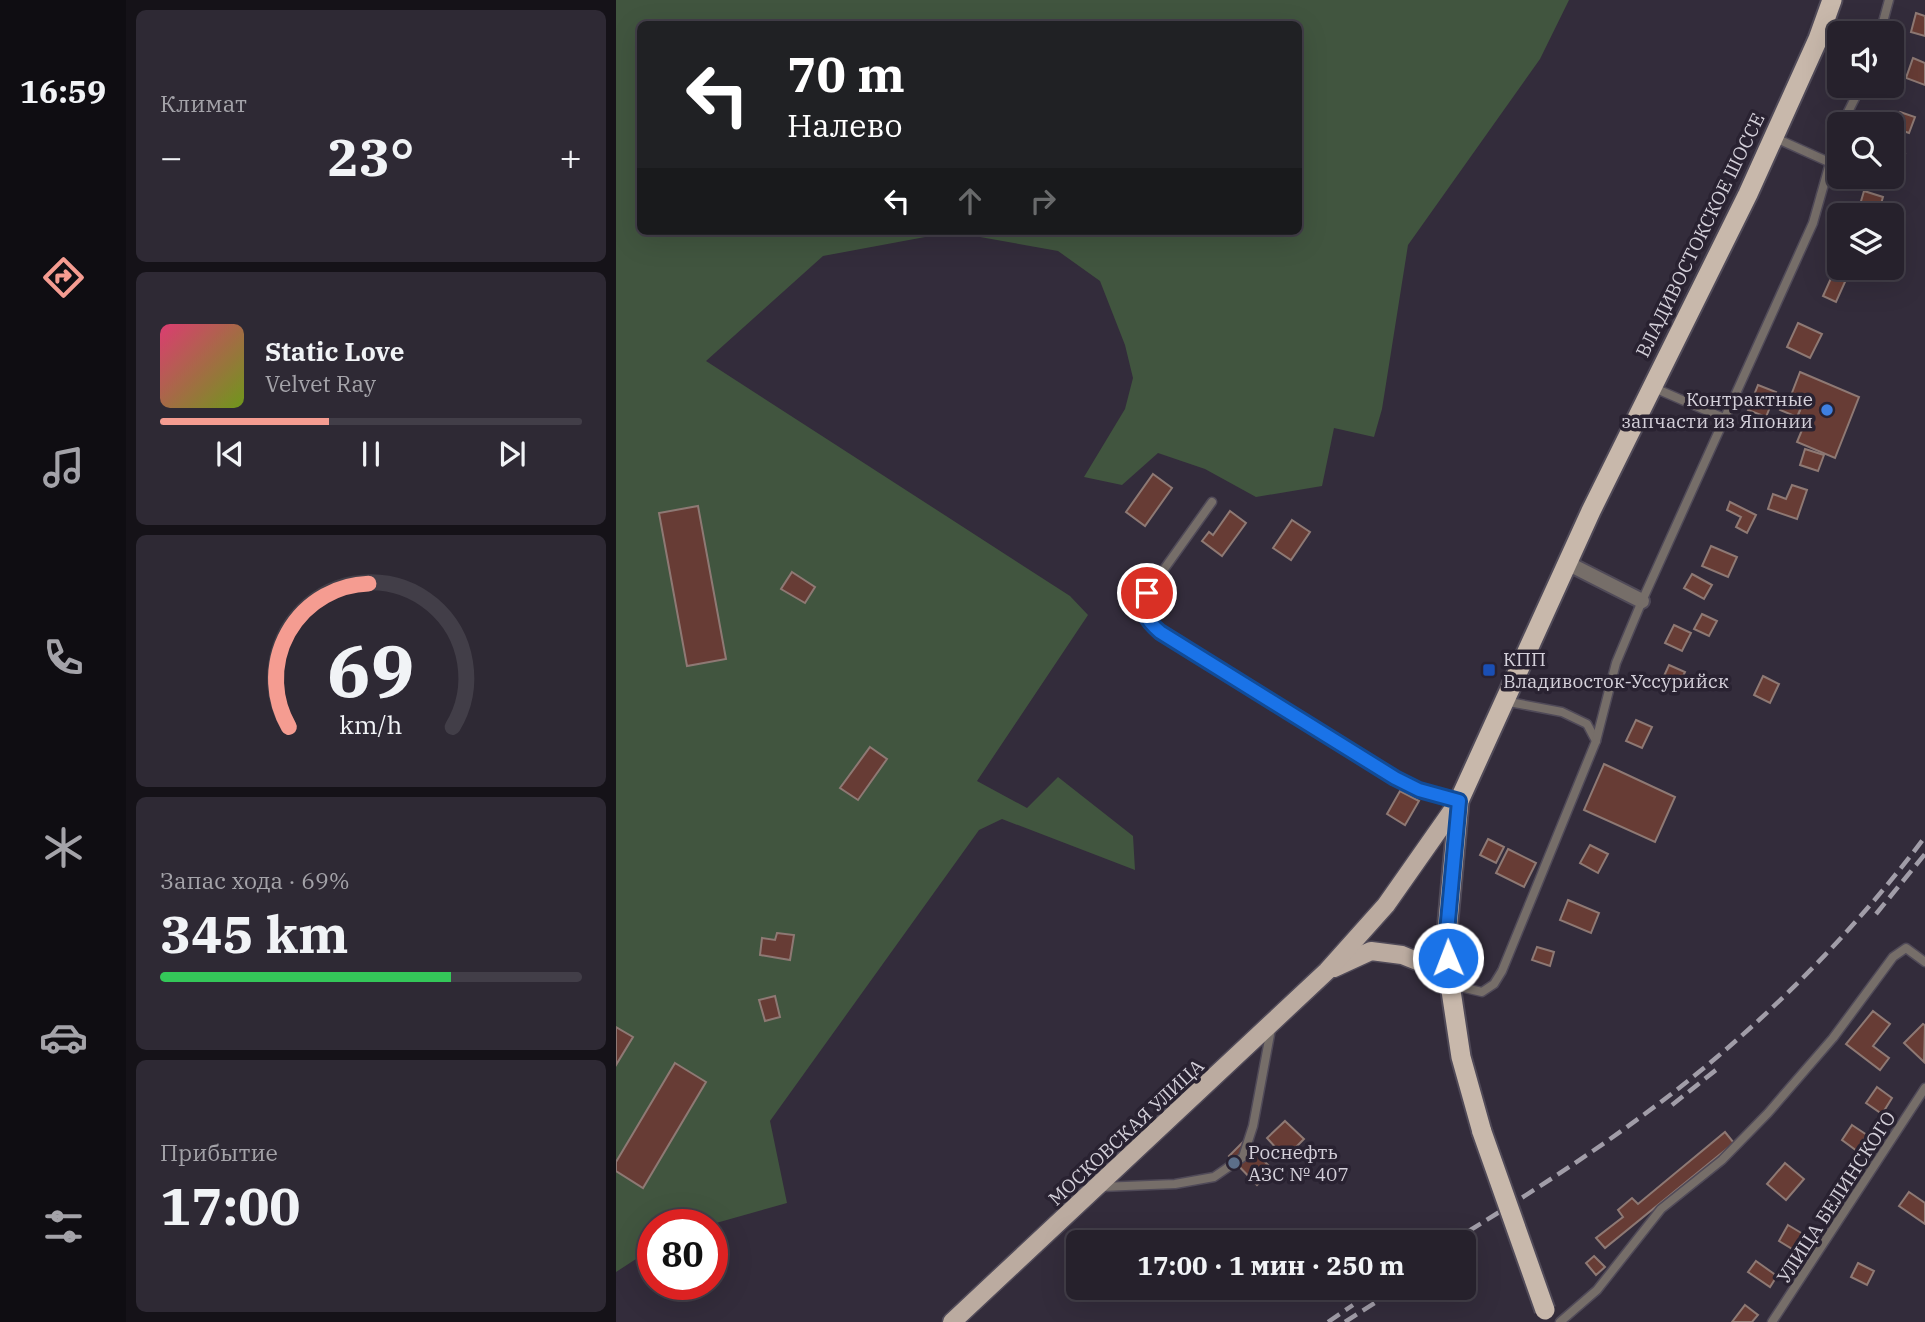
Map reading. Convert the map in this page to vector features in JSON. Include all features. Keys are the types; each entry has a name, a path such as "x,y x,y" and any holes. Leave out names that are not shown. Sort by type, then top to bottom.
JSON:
{"highway":[{"name":"ВЛАДИВОСТОКСКОЕ ШОССЕ","path":"1552,1318 1482,1132 1461,1056 1450,984 1447,932 1459,801 1567,563 1773,137 1818,39 1832,0"}],"main road":[{"name":"МОСКОВСКАЯ УЛИЦА","path":"952,1322 1327,971 1386,905 1459,801"},
{"name":"МОСКОВСКАЯ УЛИЦА","path":"1327,971 1371,951 1402,955 1432,967 1450,984"}],"street":[{"path":"1567,563 1642,601"}],"lane":[{"path":"1883,21 1889,0"},
{"path":"1773,137 1827,161"},
{"path":"1450,984 1482,992 1494,984 1502,971 1596,741 1616,663 1813,223 1827,176"},
{"path":"1652,387 1726,418"},
{"path":"1212,502 1147,593 1142,609 1147,621 1160,632 1395,778 1419,790 1459,801"},
{"path":"1504,701 1562,712 1587,724 1596,741"},
{"path":"1552,1318 1597,1290 1661,1209 1723,1160 1768,1114 1833,1038 1892,957 1906,948 1925,962"},
{"path":"1098,1187 1175,1184 1214,1177 1243,1157 1253,1126 1273,1022"},
{"name":"УЛИЦА БЕЛИНСКОГО","path":"1772,1322 1925,1088"}],"green space":[{"path":"616,0 1569,0 1540,59 1408,245 1382,409 1374,437 1334,428 1322,486 1256,497 1205,469 1158,453 1122,485 1084,477 1125,409 1133,378 1125,345 1100,281 1058,251 969,235 1302,235 1302,21 637,21 637,235 936,235 823,256 706,361 1070,596 1088,615 977,781 1027,808 1058,777 1133,836 1135,870 1002,819 979,830 770,1121 787,1203 728,1220 728,1209 637,1209 637,1258 616,1272"}],"building":[{"path":"1916,13 1925,16 1925,36 1911,32"},
{"path":"1913,58 1925,63 1925,85 1906,78"},
{"path":"1904,113 1915,117 1909,133 1904,131"},
{"path":"1864,191 1883,197 1881,203 1860,203"},
{"path":"1830,280 1846,280 1836,302 1823,296"},
{"path":"1798,323 1822,334 1810,358 1787,347"},
{"name":"Контрактные запчасти из Японии","path":"1800,372 1859,397 1835,458 1797,442 1802,430 1793,427 1803,403 1790,398"},
{"path":"1758,385 1776,392 1766,417 1748,410"},
{"path":"1785,396 1803,403 1797,417 1780,410"},
{"path":"1805,449 1824,455 1818,471 1800,465"},
{"path":"1153,474 1172,488 1145,526 1126,512"},
{"path":"1792,485 1807,490 1797,519 1768,509 1773,494 1786,499"},
{"path":"1730,502 1756,515 1747,533 1736,527 1741,517 1727,510"},
{"path":"698,506 726,659 687,666 659,513"},
{"path":"1230,511 1246,523 1222,556 1202,541 1209,532 1213,535"},
{"path":"1292,520 1310,532 1291,560 1273,548"},
{"path":"1711,546 1737,557 1728,577 1702,566"},
{"path":"792,572 815,587 805,603 781,589"},
{"path":"1692,574 1712,585 1704,599 1684,588"},
{"path":"1702,614 1717,621 1709,636 1694,629"},
{"path":"1674,625 1691,633 1682,651 1665,643"},
{"path":"1669,665 1685,672 1675,693 1659,687"},
{"path":"1763,676 1779,684 1770,703 1754,695"},
{"path":"1636,720 1652,727 1642,748 1626,741"},
{"path":"870,747 887,759 858,800 840,788"},
{"path":"1604,764 1675,797 1655,842 1584,810"},
{"path":"1400,791 1419,801 1405,825 1387,814"},
{"path":"1488,839 1504,847 1496,863 1480,855"},
{"path":"1590,845 1608,854 1598,873 1580,863"},
{"path":"1508,849 1536,863 1524,887 1496,873"},
{"path":"1568,900 1599,913 1591,933 1560,920"},
{"path":"777,933 794,935 790,960 760,955 762,938 775,940"},
{"path":"1537,947 1554,952 1550,966 1532,960"},
{"path":"775,996 780,1017 765,1021 759,1000"},
{"path":"1873,1011 1890,1024 1873,1046 1889,1058 1880,1070 1846,1044"},
{"path":"1925,1025 1924,1062 1904,1043"},
{"path":"616,1027 633,1037 616,1065"},
{"path":"675,1063 706,1082 643,1188 616,1171 616,1162"},
{"path":"1877,1087 1892,1098 1882,1114 1866,1103"},
{"path":"1285,1121 1304,1139 1285,1158 1267,1138"},
{"path":"1852,1125 1867,1135 1857,1151 1842,1140"},
{"path":"1725,1132 1734,1143 1605,1248 1596,1238 1623,1217 1618,1210 1632,1198 1638,1204"},
{"path":"1244,1141 1273,1170 1257,1185 1229,1156"},
{"path":"1785,1163 1804,1179 1786,1200 1767,1184"},
{"path":"1909,1192 1925,1203 1925,1224 1899,1206"},
{"path":"1788,1225 1803,1234 1794,1250 1779,1241"},
{"path":"1594,1256 1605,1267 1596,1275 1586,1263"},
{"path":"1756,1261 1777,1276 1770,1287 1748,1272"},
{"path":"1858,1263 1874,1271 1867,1285 1851,1277"},
{"path":"1745,1305 1758,1315 1752,1322 1732,1322"}],"railway":[{"path":"1470,1230 1596,1149 1682,1086 1720,1054 1794,987 1829,951 1925,837"},
{"path":"1876,914 1925,854"},
{"path":"1672,1105 1721,1066"},
{"path":"1345,1322 1379,1300"},
{"path":"1328,1322 1353,1305"}],"place":[{"name":"Контрактные запчасти из Японии","path":"1827,410"},
{"name":"КПП Владивосток-Уссурийск","path":"1489,670"},
{"name":"Роснефть АЗС № 407","path":"1234,1163"}],"route":[{"path":"1147,593 1142,609 1147,621 1160,632 1395,778 1419,790 1459,801 1447,932 1448,958"}]}
